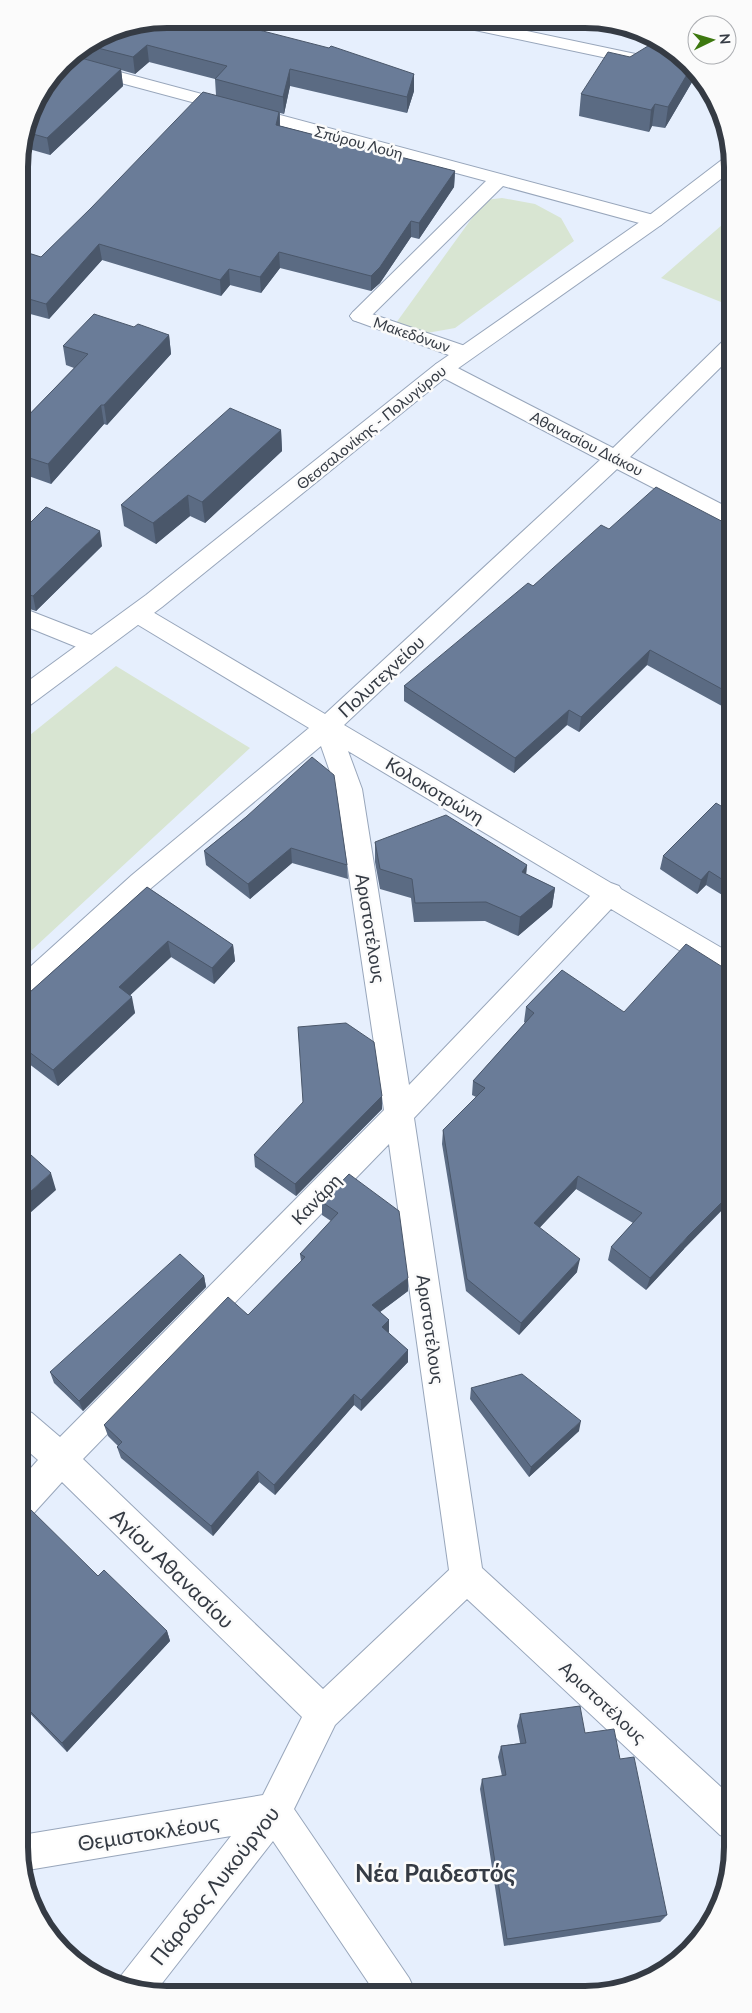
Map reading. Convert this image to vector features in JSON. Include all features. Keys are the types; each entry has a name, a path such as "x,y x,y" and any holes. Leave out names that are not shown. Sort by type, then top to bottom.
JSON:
{"street":[{"path":"489,28 666,65"},
{"name":"Σπύρου Λούη","path":"72,64 654,221"},
{"name":"Θεσσαλονίκης - Πολυγύρου","path":"28,694 138,614 464,353 654,221 724,168"},
{"name":"Μακεδόνων","path":"464,353 360,316 500,179"},
{"name":"Πολυτεχνείου","path":"28,986 141,882 327,727 616,458 724,352"},
{"name":"Αθανασίου Διάκου","path":"443,369 724,515"},
{"name":"Κολοκοτρώνη","path":"138,614 610,893 724,963"},
{"path":"28,618 94,645"},
{"name":"Αριστοτέλους","path":"327,727 349,789 467,1576 724,1807"},
{"name":"Κανάρη","path":"28,1495 61,1459 399,1114 610,893"},
{"name":"Αγίου Αθανασίου","path":"28,1430 61,1459 323,1713"},
{"name":"Πάροδος Λυκούργου","path":"139,1983 274,1811 323,1713 467,1576"},
{"path":"274,1811 393,1986"},
{"name":"Θεμιστοκλέους","path":"28,1852 274,1811"}],"green space":[{"path":"502,198 535,204 561,218 574,241 455,328 427,333 396,323 485,200"},
{"path":"724,223 724,303 661,278"},
{"path":"116,666 250,748 28,954 28,737"}],"building":[{"path":"158,28 251,28 329,48 331,46 414,74 407,97 290,69 283,97 215,79 227,66 147,45 133,57 95,47 114,38 140,30"},
{"path":"648,46 658,48 688,73 668,107 655,104 651,110 581,94 608,52 630,57"},
{"path":"80,58 121,69 47,138 32,134 32,131 46,97 68,68"},
{"path":"203,92 279,112 276,125 455,171 419,223 411,221 380,267 371,276 279,252 260,277 229,269 220,280 99,244 46,304 28,299 28,253 41,257"},
{"path":"94,314 134,327 138,324 169,335 104,405 101,405 48,464 28,458 28,416 88,354 63,346"},
{"path":"230,408 281,430 202,502 188,495 153,523 121,505"},
{"path":"656,487 724,522 724,690 650,650 581,717 569,710 515,758 404,686 528,583 533,586 601,525 609,529"},
{"path":"46,507 100,531 33,596 28,594 28,525"},
{"path":"312,757 334,775 347,865 291,848 248,884 204,851 246,817"},
{"path":"716,803 724,808 724,881 709,871 701,880 663,856"},
{"path":"446,815 527,865 522,872 555,888 520,917 486,902 415,903 412,879 380,869 375,842"},
{"path":"147,887 233,945 212,968 168,941 119,987 132,997 53,1070 28,1051 28,994"},
{"path":"686,944 724,968 724,1200 650,1278 611,1247 642,1213 578,1176 534,1223 580,1259 521,1323 467,1279 443,1130 485,1088 473,1081 534,1013 526,1007 562,970 624,1012"},
{"path":"346,1023 374,1042 382,1096 295,1184 254,1155 303,1102 298,1027"},
{"path":"28,1152 51,1173 28,1194"},
{"path":"349,1174 399,1211 408,1278 372,1305 389,1320 382,1327 408,1350 361,1400 354,1394 274,1485 258,1471 211,1526 117,1447 122,1442 104,1425 228,1297 248,1315 305,1257 300,1254 338,1213 322,1202"},
{"path":"180,1254 204,1276 79,1401 50,1372"},
{"path":"522,1374 581,1421 531,1467 471,1388"},
{"path":"28,1507 98,1576 104,1570 167,1631 62,1743 28,1709"},
{"path":"580,1706 585,1733 614,1729 620,1759 634,1757 667,1915 507,1939 482,1779 506,1775 501,1746 526,1743 520,1714"}],"district":[{"name":"Νέα Ραιδεστός","path":"435,1872"}]}
